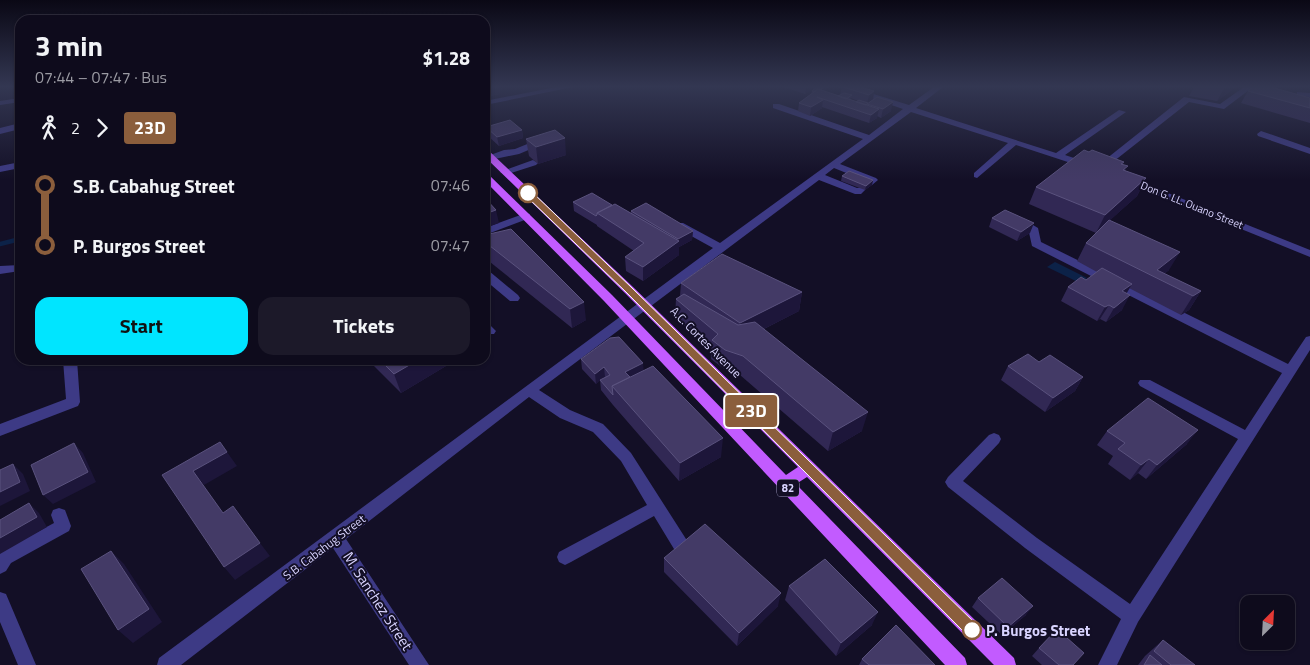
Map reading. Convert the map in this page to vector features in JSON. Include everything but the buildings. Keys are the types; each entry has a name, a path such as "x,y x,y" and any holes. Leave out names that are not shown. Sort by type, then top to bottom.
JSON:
{"main road":[{"name":"A.C. Cortes Avenue","path":"490,156 810,468 1007,665"},
{"name":"82","path":"490,181 626,317 958,665"},
{"path":"522,213 538,202"},
{"path":"784,484 810,468"}],"street":[{"path":"811,118 870,138"},
{"name":"S.B. Cabahug Street","path":"166,665 626,317 644,306 896,118"},
{"name":"Don G. LL. Ouano Street","path":"946,118 1108,172 1310,254"},
{"path":"1059,155 1113,118"},
{"path":"1108,172 1166,118"},
{"path":"0,131 15,127"},
{"path":"1261,134 1310,151"},
{"path":"490,154 516,152 551,138"},
{"path":"977,175 1014,142"},
{"path":"505,172 533,163"},
{"path":"819,176 858,192 873,180 834,165"},
{"path":"0,169 15,166"},
{"path":"490,229 522,213"},
{"path":"670,220 721,248"},
{"path":"1033,228 1036,244 1290,371"},
{"path":"0,270 15,268"},
{"path":"490,278 514,298"},
{"path":"1106,665 1132,616 1310,340"},
{"path":"0,430 72,402 70,365"},
{"path":"1145,383 1246,437"},
{"path":"530,391 565,414 598,428 626,457 680,544"},
{"path":"994,440 953,482 1132,616"},
{"path":"565,557 658,508"},
{"path":"0,566 5,558 63,526 59,515"},
{"name":"M. Sanchez Street","path":"336,538 420,665"},
{"path":"0,600 27,665"}],"water":[{"path":"1055,262 1087,278 1080,283 1047,267"}],"waterway":[{"path":"0,244 15,240"}],"bus line":[{"name":"23D","path":"528,193 810,468 972,630"}],"place":[{"name":"P. Burgos Street","path":"972,630"}]}
